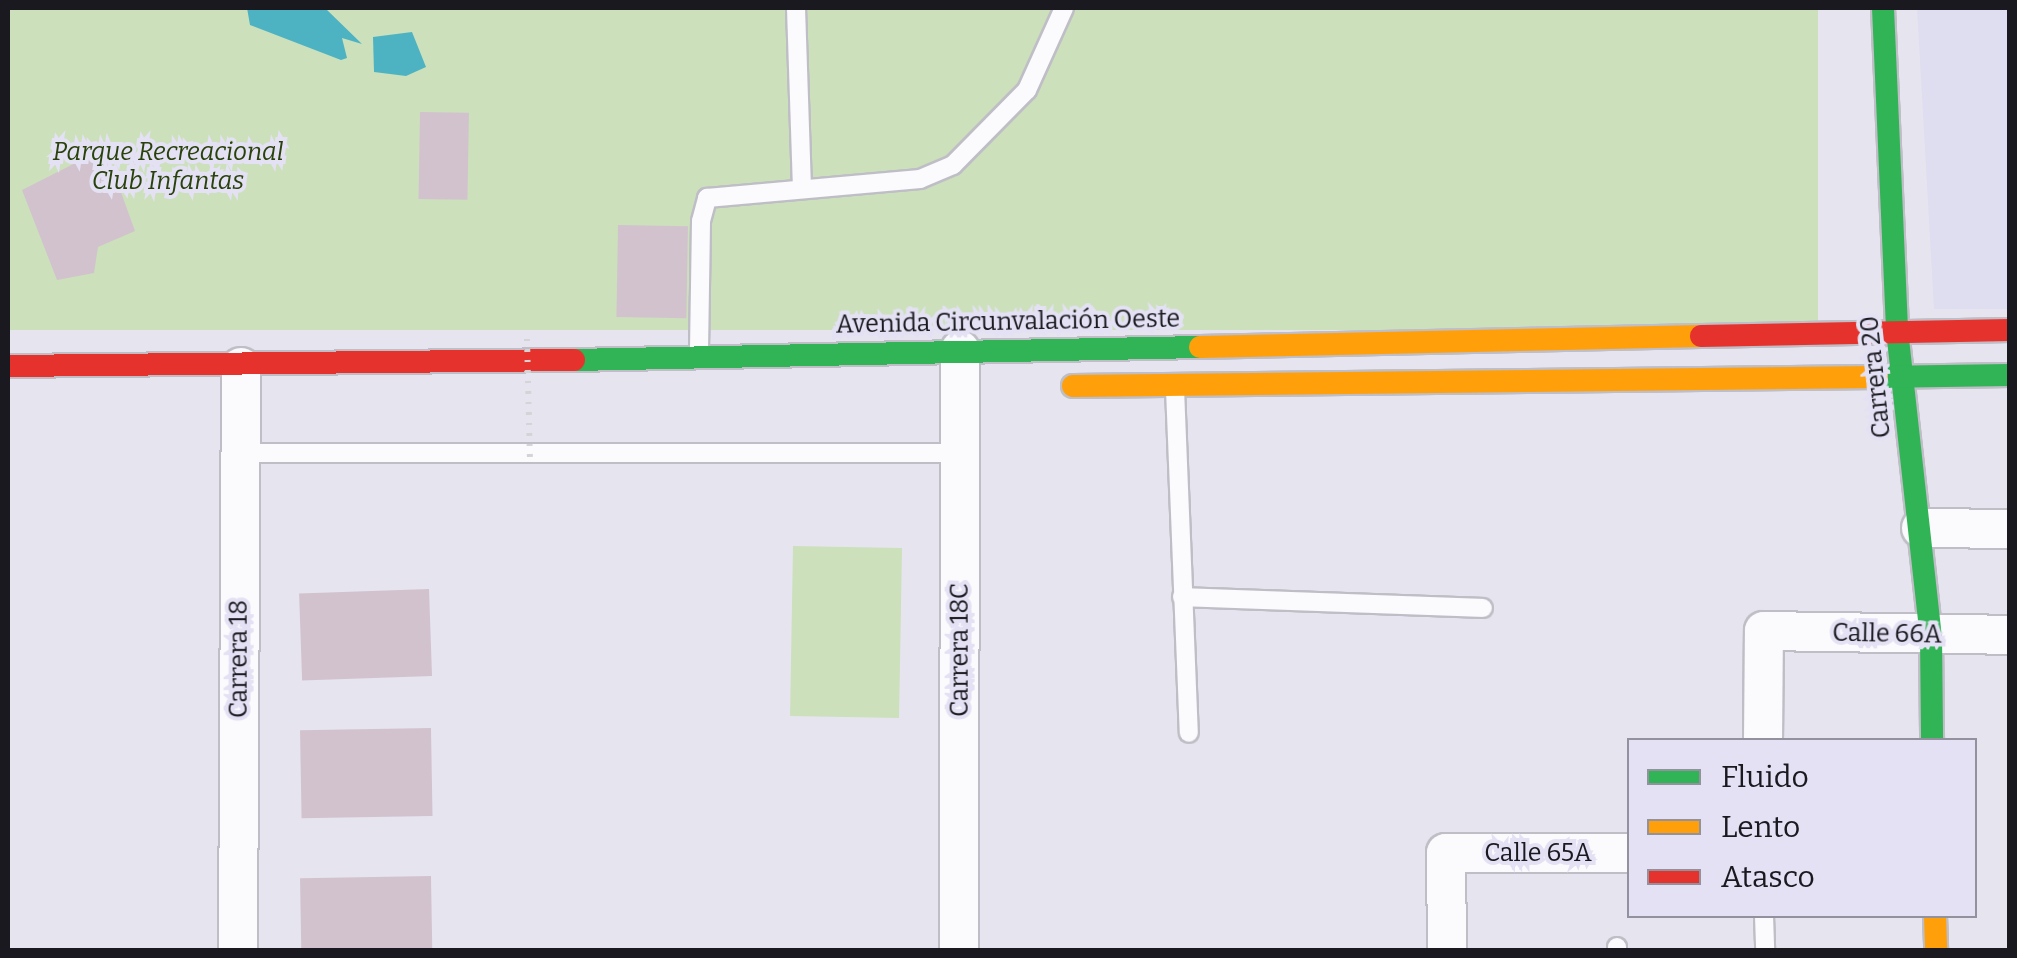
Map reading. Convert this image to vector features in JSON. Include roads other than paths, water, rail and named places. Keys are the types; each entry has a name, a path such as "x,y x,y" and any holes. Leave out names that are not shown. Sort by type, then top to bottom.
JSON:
{"main road":[{"name":"Carrera 20","path":"1883,8 1900,375 1931,636 1932,738"},
{"name":"Avenida Circunvalación Oeste","path":"8,366 240,389 698,356 960,378 1897,330 2010,330"},
{"path":"1038,386 2010,374"},
{"path":"1935,918 1936,950"}],"street":[{"name":"Carrera 18C","path":"959,950 960,378"},
{"name":"Carrera 18","path":"238,950 240,389"},
{"path":"1921,528 2010,529"},
{"name":"Calle 66A","path":"1764,738 1764,631 2010,635"},
{"name":"Calle 65A","path":"1447,950 1446,853 1627,854"}],"lane":[{"path":"796,8 802,189"},
{"path":"698,356 707,198 920,179 953,166 1026,90 1064,8"},
{"path":"1174,384 1189,733"},
{"path":"240,453 960,453"},
{"path":"1182,597 1484,608"},
{"path":"1764,918 1765,950"}],"water":[{"path":"247,8 325,8 362,44 342,38 347,58 341,60 250,25"},
{"path":"412,32 426,67 406,76 374,72 373,37"}],"park label":[{"name":"Parque Recreacional Club Infantas","path":"168,168"}]}
